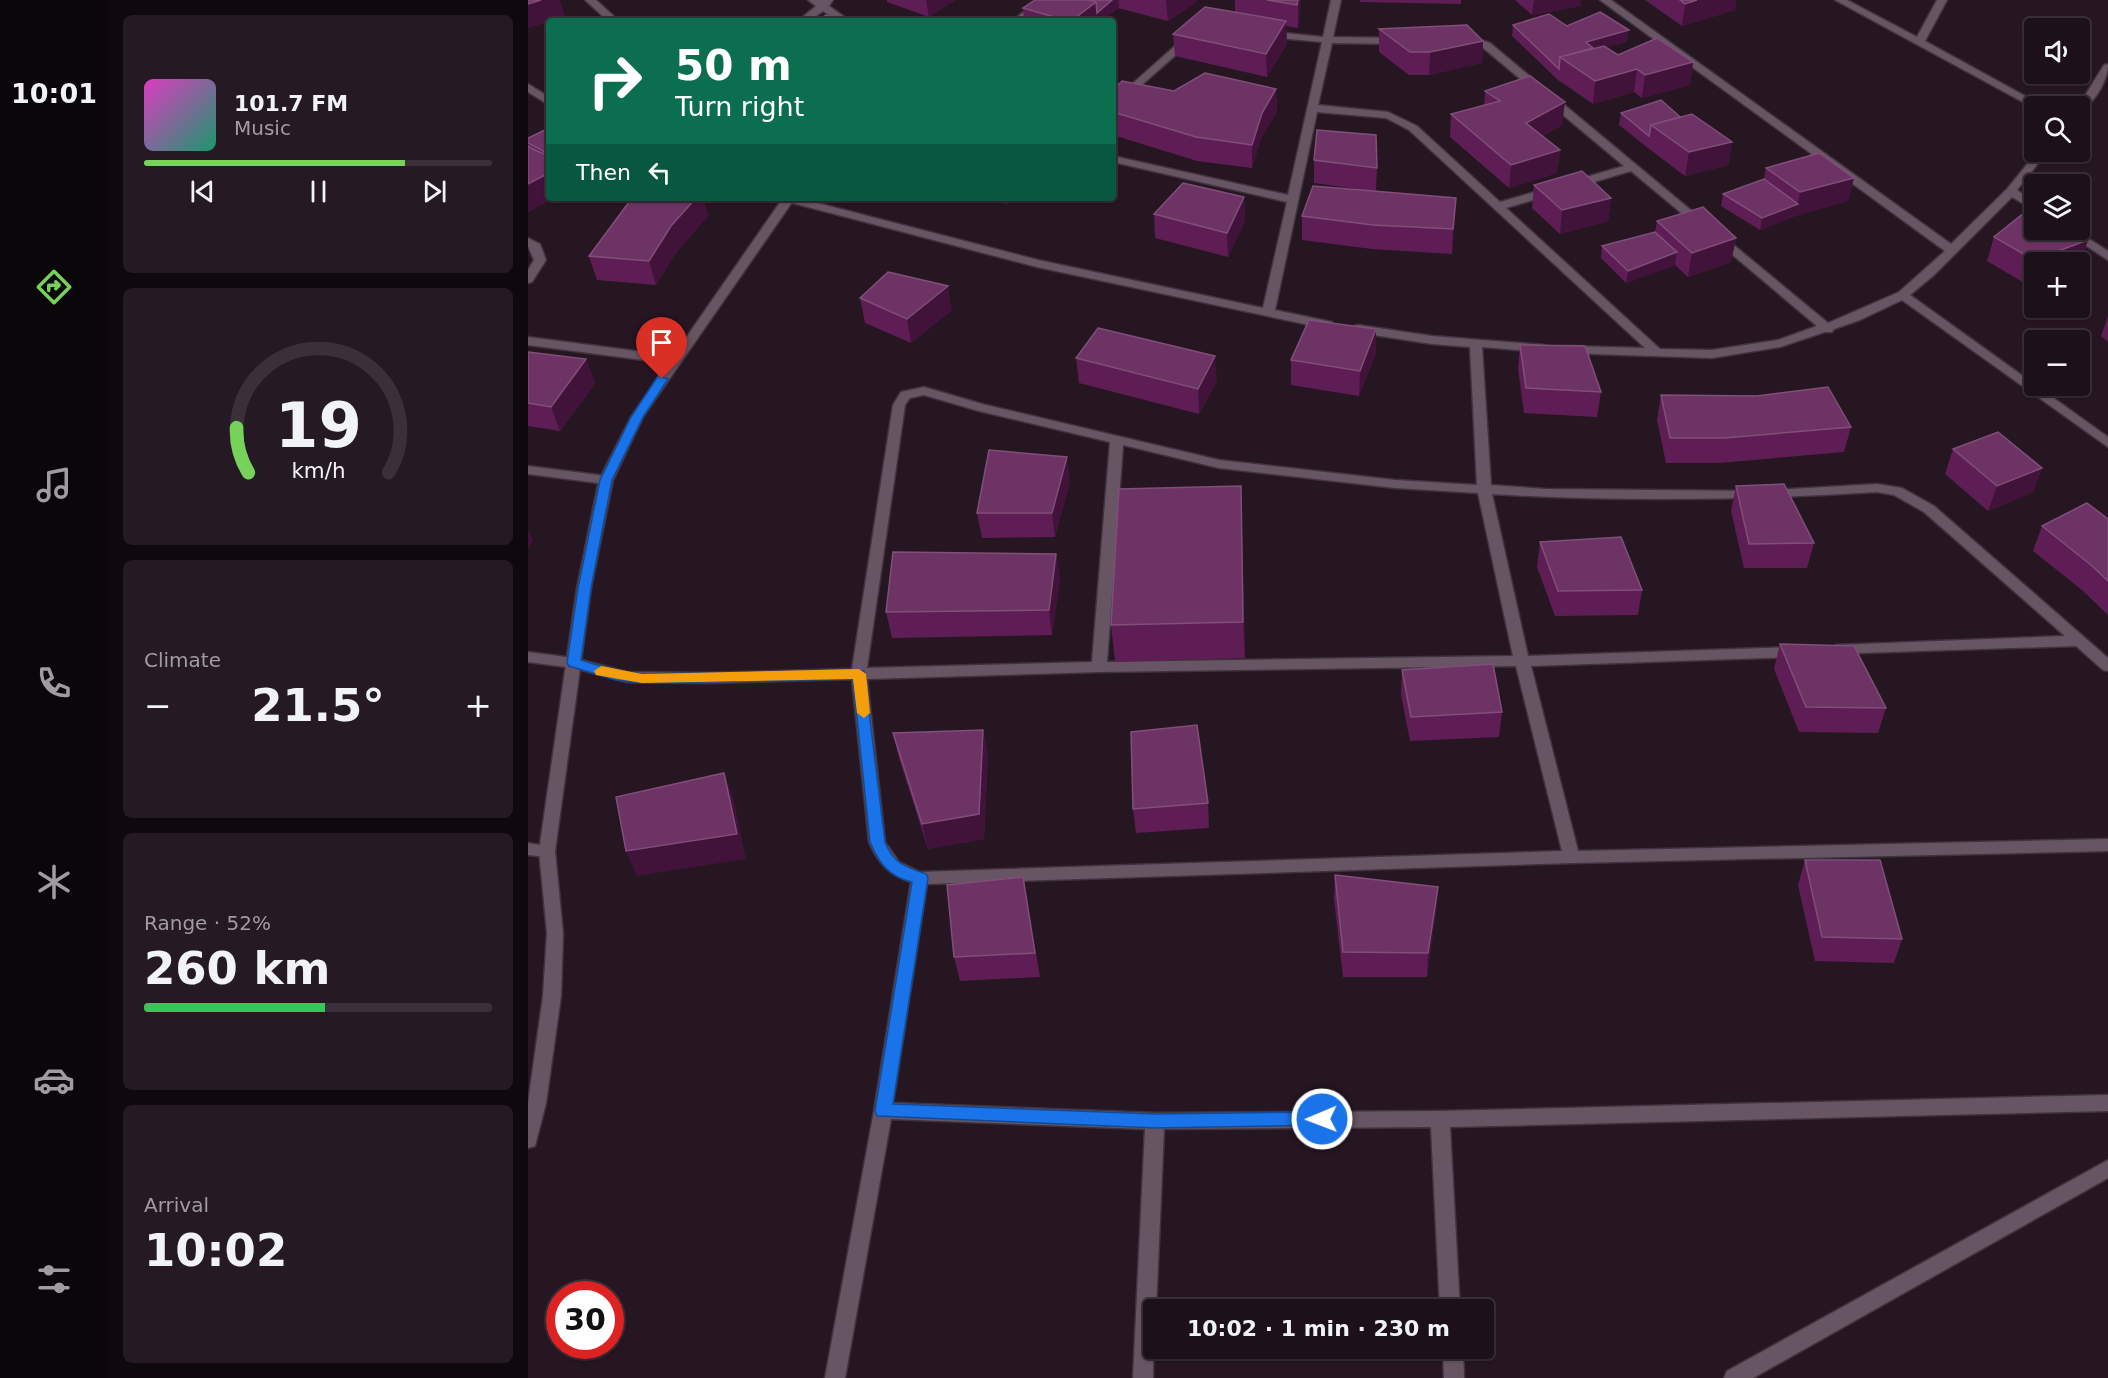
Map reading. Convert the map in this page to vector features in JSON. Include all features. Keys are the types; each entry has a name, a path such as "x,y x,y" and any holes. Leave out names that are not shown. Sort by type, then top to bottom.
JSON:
{"street":[{"path":"590,0 611,18"},
{"path":"1021,18 1045,0"},
{"path":"1268,314 1336,0"},
{"path":"1605,0 1951,250"},
{"path":"1840,0 2024,99"},
{"path":"1919,43 1942,0"},
{"path":"806,18 822,2 841,18"},
{"path":"1250,31 1328,40 1411,40"},
{"path":"1116,104 1194,34"},
{"path":"1451,38 1469,39 1486,45 1828,329"},
{"path":"2090,97 2103,85 2108,67"},
{"path":"528,87 546,100"},
{"path":"1312,108 1375,113 1399,118 1413,128 1658,354"},
{"path":"1116,160 1294,200"},
{"path":"799,201 1037,263 1268,314 1389,334 1476,344 1658,354 1731,352 1780,343 1828,329 1903,295 2011,191 2034,162"},
{"path":"1496,207 1632,167"},
{"path":"2011,191 2024,200"},
{"path":"528,1140 537,1103 552,996 555,933 547,851 584,588 606,480 637,417 674,360 786,201"},
{"path":"2083,240 2108,256"},
{"path":"528,241 536,246 540,260 528,279"},
{"path":"1903,295 2108,443"},
{"path":"528,341 674,360"},
{"path":"1476,344 1485,489 1522,661 1572,857"},
{"path":"2108,666 1929,508 1897,491 1876,488 1802,494 1701,496 1485,489 1362,481 1219,464 1117,438 980,408 924,391 906,395 899,405 859,674 878,842 883,857 894,868 904,874 920,878 1572,857 2108,845"},
{"path":"1099,667 1117,438"},
{"path":"528,470 606,480"},
{"path":"528,657 574,663 616,676 642,678 1099,667 1522,661 2079,641"},
{"path":"528,849 547,851"},
{"path":"835,1378 883,1111 920,878"},
{"path":"883,1111 1155,1121 1440,1119 2108,1103"},
{"path":"1440,1119 1449,1299"},
{"path":"1143,1378 1155,1121"},
{"path":"1734,1378 2108,1168"},
{"path":"1453,1359 1454,1378"}],"building":[{"path":"528,0 541,0 528,4"},
{"path":"1035,0 1096,2 1075,18 1058,18 1023,8"},
{"path":"1089,0 1112,0 1097,13 1096,2"},
{"path":"1267,0 1298,0 1297,5"},
{"path":"1680,0 1697,0 1685,4"},
{"path":"1205,7 1286,21 1266,54 1173,34"},
{"path":"1600,12 1629,30 1586,42 1593,48 1560,57 1559,69 1513,25 1549,14 1567,26"},
{"path":"1467,25 1483,41 1430,52 1410,52 1379,29"},
{"path":"1657,38 1693,62 1645,75 1637,69 1595,81 1560,57 1604,46 1618,55"},
{"path":"1205,73 1276,89 1262,113 1252,145 1196,137 1116,113 1116,87 1122,81 1174,91"},
{"path":"1530,76 1565,102 1526,123 1560,150 1511,165 1451,114 1500,101 1485,91"},
{"path":"1661,100 1680,117 1651,125 1649,136 1621,113"},
{"path":"1692,114 1732,142 1689,152 1651,125"},
{"path":"546,129 546,152 528,143 528,138"},
{"path":"1317,130 1376,135 1377,168 1314,160"},
{"path":"528,146 546,155 546,175 528,184"},
{"path":"1819,153 1854,178 1800,192 1766,168"},
{"path":"1582,171 1611,198 1562,210 1534,185"},
{"path":"1764,179 1798,204 1762,218 1723,194"},
{"path":"1183,183 1244,197 1227,233 1154,214"},
{"path":"1313,186 1456,198 1453,229 1373,225 1302,216"},
{"path":"630,201 693,201 671,226 649,261 589,256"},
{"path":"1703,207 1736,238 1692,253 1657,221"},
{"path":"2024,213 2024,240 2088,240 2056,252 2024,252 2024,254 1994,237"},
{"path":"1655,232 1677,252 1628,271 1602,246"},
{"path":"888,272 948,286 907,319 860,298"},
{"path":"1309,320 1376,329 1360,371 1291,360"},
{"path":"1098,328 1215,356 1198,389 1076,358"},
{"path":"1520,345 1585,346 1601,392 1526,388"},
{"path":"528,352 586,359 551,407 528,403"},
{"path":"1828,387 1851,427 1724,438 1670,438 1661,395 1757,396"},
{"path":"1998,432 2042,468 1997,486 1953,449"},
{"path":"989,450 1067,457 1052,513 977,513"},
{"path":"1784,484 1814,543 1749,544 1736,486"},
{"path":"1241,486 1243,622 1111,625 1119,489"},
{"path":"2087,503 2108,519 2108,581 2042,526"},
{"path":"1621,537 1642,590 1558,591 1540,542"},
{"path":"893,552 1056,554 1049,610 886,612"},
{"path":"1780,644 1854,646 1886,708 1806,707"},
{"path":"1493,664 1502,712 1411,717 1402,670"},
{"path":"1197,725 1208,803 1133,809 1131,732"},
{"path":"983,730 979,814 922,824 893,733"},
{"path":"724,773 737,834 626,851 616,797"},
{"path":"1805,860 1880,860 1902,939 1822,937"},
{"path":"1335,875 1438,887 1428,953 1343,952"},
{"path":"1023,877 1035,953 954,957 947,885"}],"slow traffic":[{"path":"601,671 616,676 642,678 859,674 864,713"}],"route":[{"path":"662,379 637,417 606,480 584,588 574,663 616,676 642,678 859,674 878,842 883,857 894,868 904,874 920,878 883,1111 1155,1121 1322,1119"}]}
